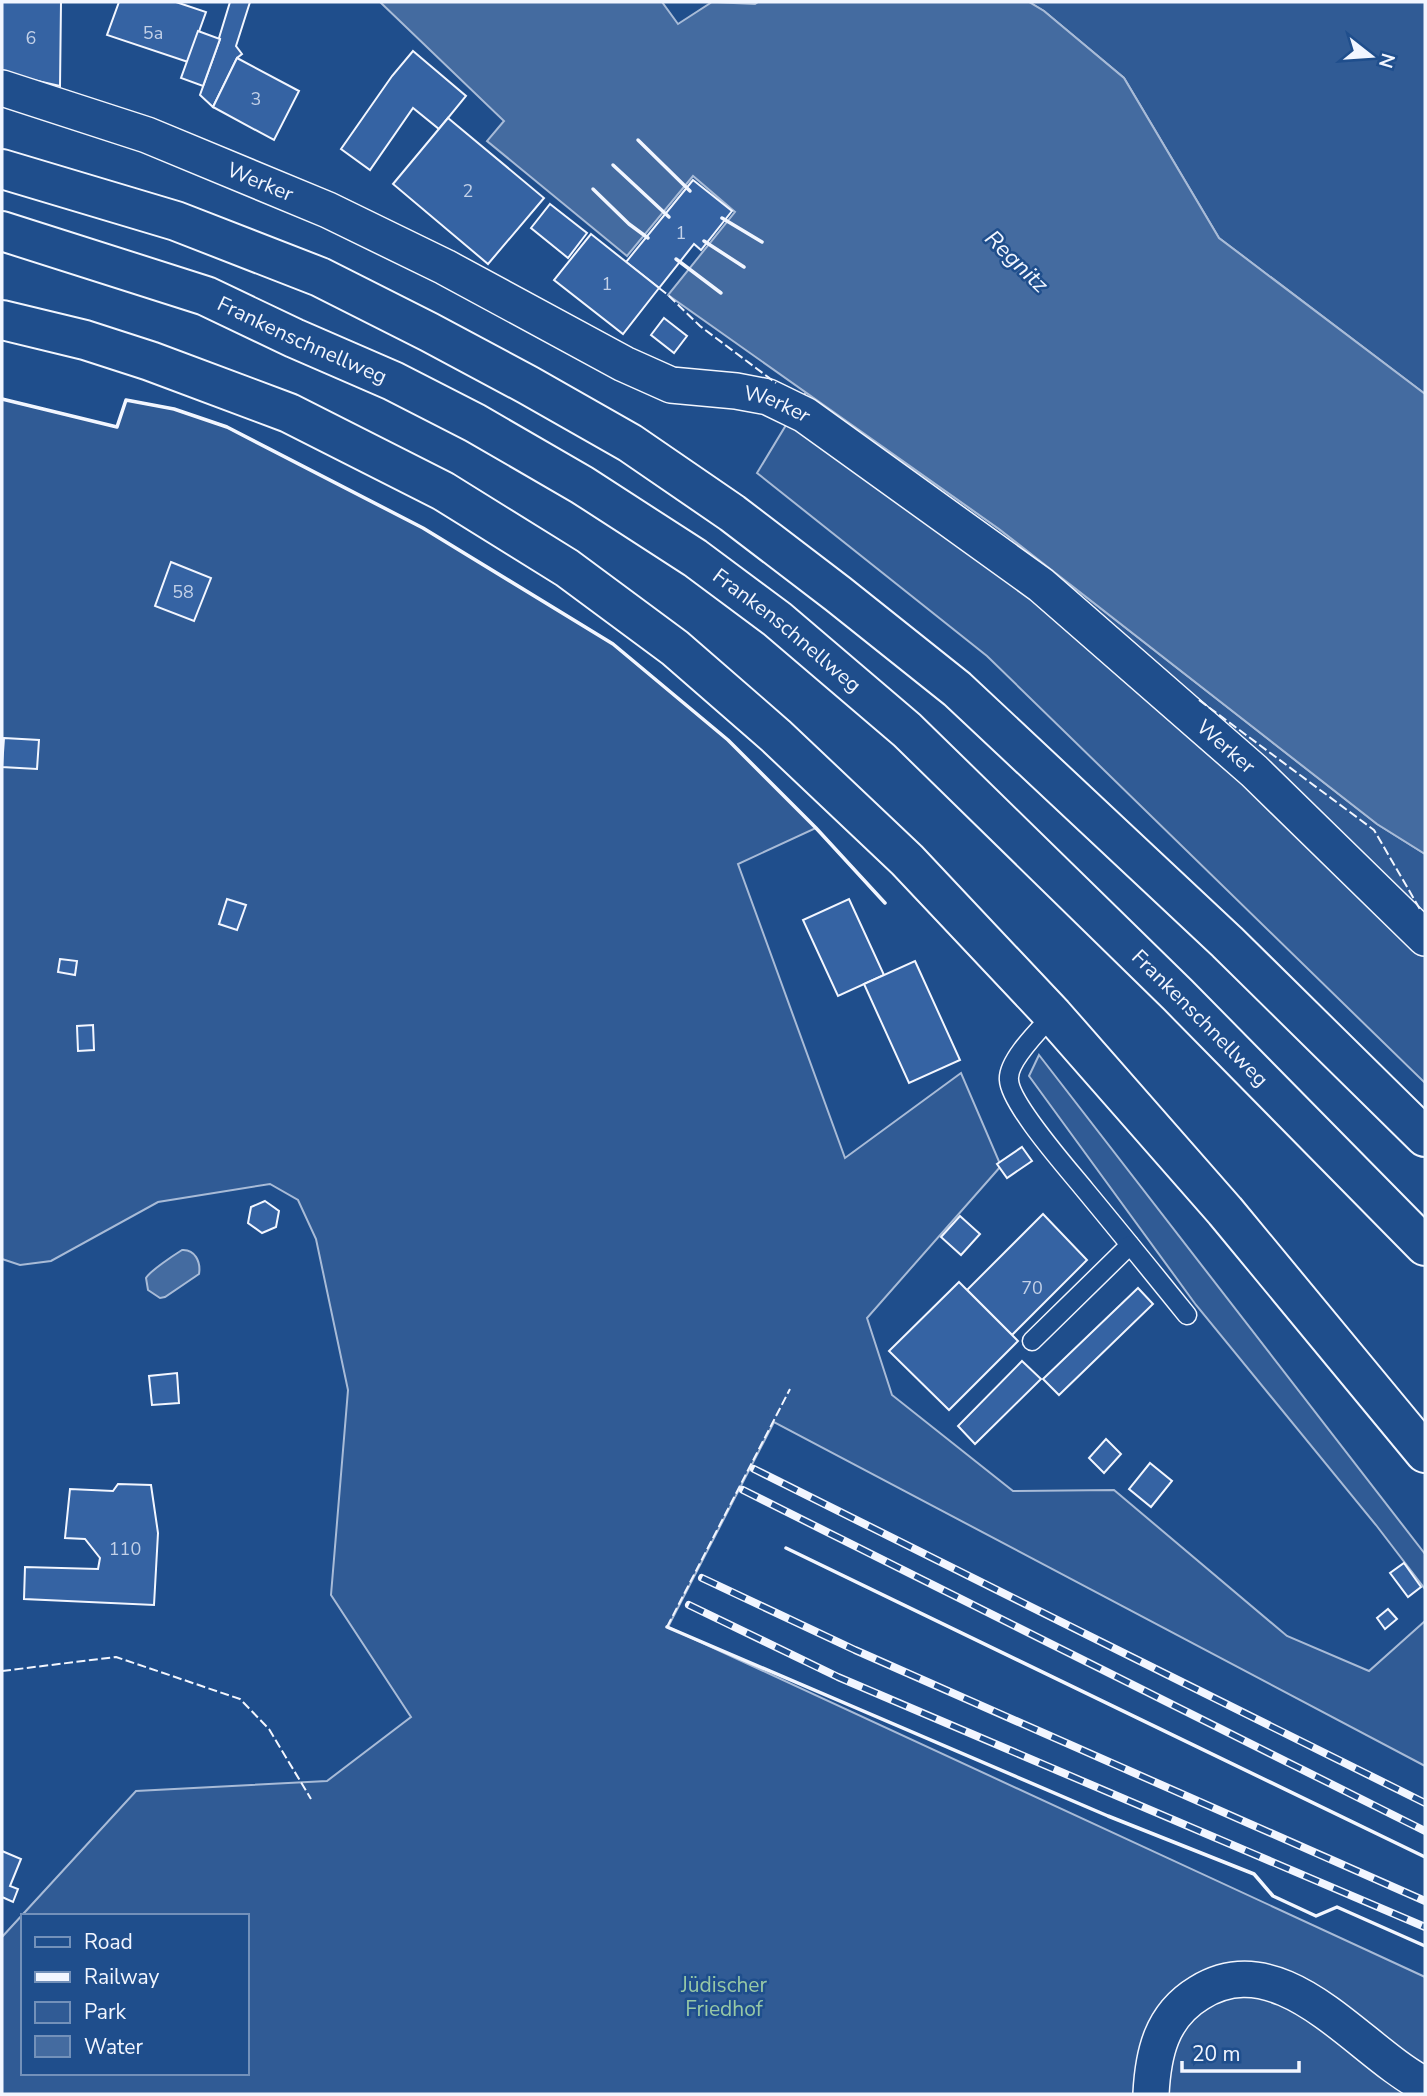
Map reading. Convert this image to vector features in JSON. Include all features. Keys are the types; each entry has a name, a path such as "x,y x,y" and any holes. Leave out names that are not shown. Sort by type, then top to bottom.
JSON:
{"main road":[{"path":"2,169 176,221 320,277 517,379 630,443 742,521 957,689 1227,942 1425,1137"},
{"name":"Frankenschnellweg","path":"2,231 206,296 393,381 475,423 582,485 695,558 777,619 907,730 1178,995 1425,1245"},
{"path":"2,320 85,340 150,361 289,414 443,491 567,568 676,648 776,736 907,860 1053,1015 1225,1211 1425,1453"}],"street":[{"name":"Werker","path":"2,88 147,135 328,210 445,267 624,364 671,385 768,397 805,415 1041,585 1254,771 1425,938"},
{"path":"1151,2094 1154,2056 1176,2012 1208,1987 1227,1981 1245,1980 1290,1991 1329,2013 1425,2085"}],"lane":[{"path":"1053,1015 1034,1035 1012,1066 1008,1078 1011,1093 1039,1133 1187,1315"},
{"path":"1032,1341 1130,1245"}],"green space":[{"path":"1029,2 1425,2 1425,394 1219,238 1124,78 1044,11"},
{"path":"806,392 999,529 1377,824 1425,854 1425,1083 987,656 757,473"},
{"name":"Jüdischer Friedhof","path":"2,399 117,427 126,400 174,409 227,427 423,528 613,644 728,740 816,828 738,864 845,1158 961,1073 1001,1166 867,1318 892,1395 1013,1491 1114,1490 1287,1636 1369,1671 1425,1621 1425,1766 774,1422 668,1627 1425,1977 1425,2094 2,2094 2,1937 21,1916 21,2075 248,2075 248,1914 23,1914 136,1791 327,1781 411,1717 331,1595 348,1390 316,1239 298,1200 270,1184 158,1202 51,1261 20,1265 2,1259"},
{"path":"1039,1055 1425,1554 1425,1589 1196,1305 1029,1076"}],"water":[{"name":"Regnitz","path":"380,2 662,2 678,24 712,2 1029,2 1044,11 1124,78 1219,238 1425,394 1425,854 1377,824 999,529 668,295 735,212 693,176 627,256 487,141 504,121"},
{"path":"182,1250 187,1250 196,1257 199,1274 160,1298 148,1290 146,1278"}],"building":[{"path":"2,2 61,2 60,86 2,73"},
{"path":"119,2 176,2 206,12 188,62 107,35"},
{"path":"230,2 250,2 236,46 242,54 237,58 213,107 200,95"},
{"path":"198,31 220,39 203,86 181,78"},
{"path":"413,51 466,96 439,129 413,108 370,170 341,149 392,76"},
{"path":"237,58 299,91 274,140 213,107"},
{"path":"448,118 544,198 488,264 393,184"},
{"path":"693,180 732,211 701,250 694,244 659,288 626,262"},
{"path":"550,204 587,233 568,258 531,228"},
{"path":"591,234 659,288 623,334 554,280"},
{"path":"664,318 687,336 674,353 651,335"},
{"path":"171,562 211,578 194,621 155,606"},
{"path":"4,738 39,740 37,769 2,767"},
{"path":"227,899 246,905 237,930 219,924"},
{"path":"849,899 884,975 838,996 803,920"},
{"path":"60,959 77,961 75,975 58,972"},
{"path":"915,961 960,1060 909,1083 864,984"},
{"path":"93,1025 94,1050 78,1051 77,1026"},
{"path":"1022,1147 1032,1161 1007,1178 997,1164"},
{"path":"265,1201 279,1211 276,1227 262,1233 248,1223 251,1207"},
{"path":"1043,1214 1087,1260 1012,1335 967,1290"},
{"path":"960,1216 980,1234 961,1255 941,1237"},
{"path":"959,1282 1018,1341 949,1410 889,1351"},
{"path":"1138,1288 1153,1304 1059,1395 1043,1379"},
{"path":"1022,1361 1041,1379 975,1444 958,1426"},
{"path":"177,1373 179,1403 152,1405 149,1376"},
{"path":"1106,1439 1121,1454 1104,1473 1089,1458"},
{"path":"1150,1463 1172,1481 1151,1507 1129,1489"},
{"path":"118,1484 151,1485 158,1533 154,1605 24,1599 25,1567 98,1569 100,1558 85,1539 65,1538 70,1489 113,1491"},
{"path":"1404,1563 1421,1587 1408,1597 1390,1573"},
{"path":"1388,1609 1397,1619 1385,1629 1377,1618"},
{"path":"2,1851 21,1859 10,1886 18,1889 13,1902 2,1897"}],"railway":[{"path":"754,1469 1425,1803"},
{"path":"743,1490 1425,1831"},
{"path":"702,1578 855,1650 1425,1901"},
{"path":"689,1605 838,1677 1425,1927"}],"fence":[{"path":"659,288 700,326 776,383"},
{"path":"1199,700 1374,830 1421,911"},
{"path":"667,1627 790,1389"},
{"path":"2,1671 116,1657 240,1699 269,1729 311,1799"}],"wall":[{"path":"638,140 690,191"},
{"path":"613,165 669,217"},
{"path":"593,189 629,224 648,238"},
{"path":"722,218 762,242"},
{"path":"704,241 744,267"},
{"path":"676,259 721,293"},
{"path":"2,399 117,427 126,400 174,409 227,427 423,528 613,644 728,740 816,828 885,903"},
{"path":"786,1548 1425,1857"},
{"path":"667,1627 1108,1816 1254,1874 1273,1896 1316,1916 1337,1907 1425,1946"}]}
